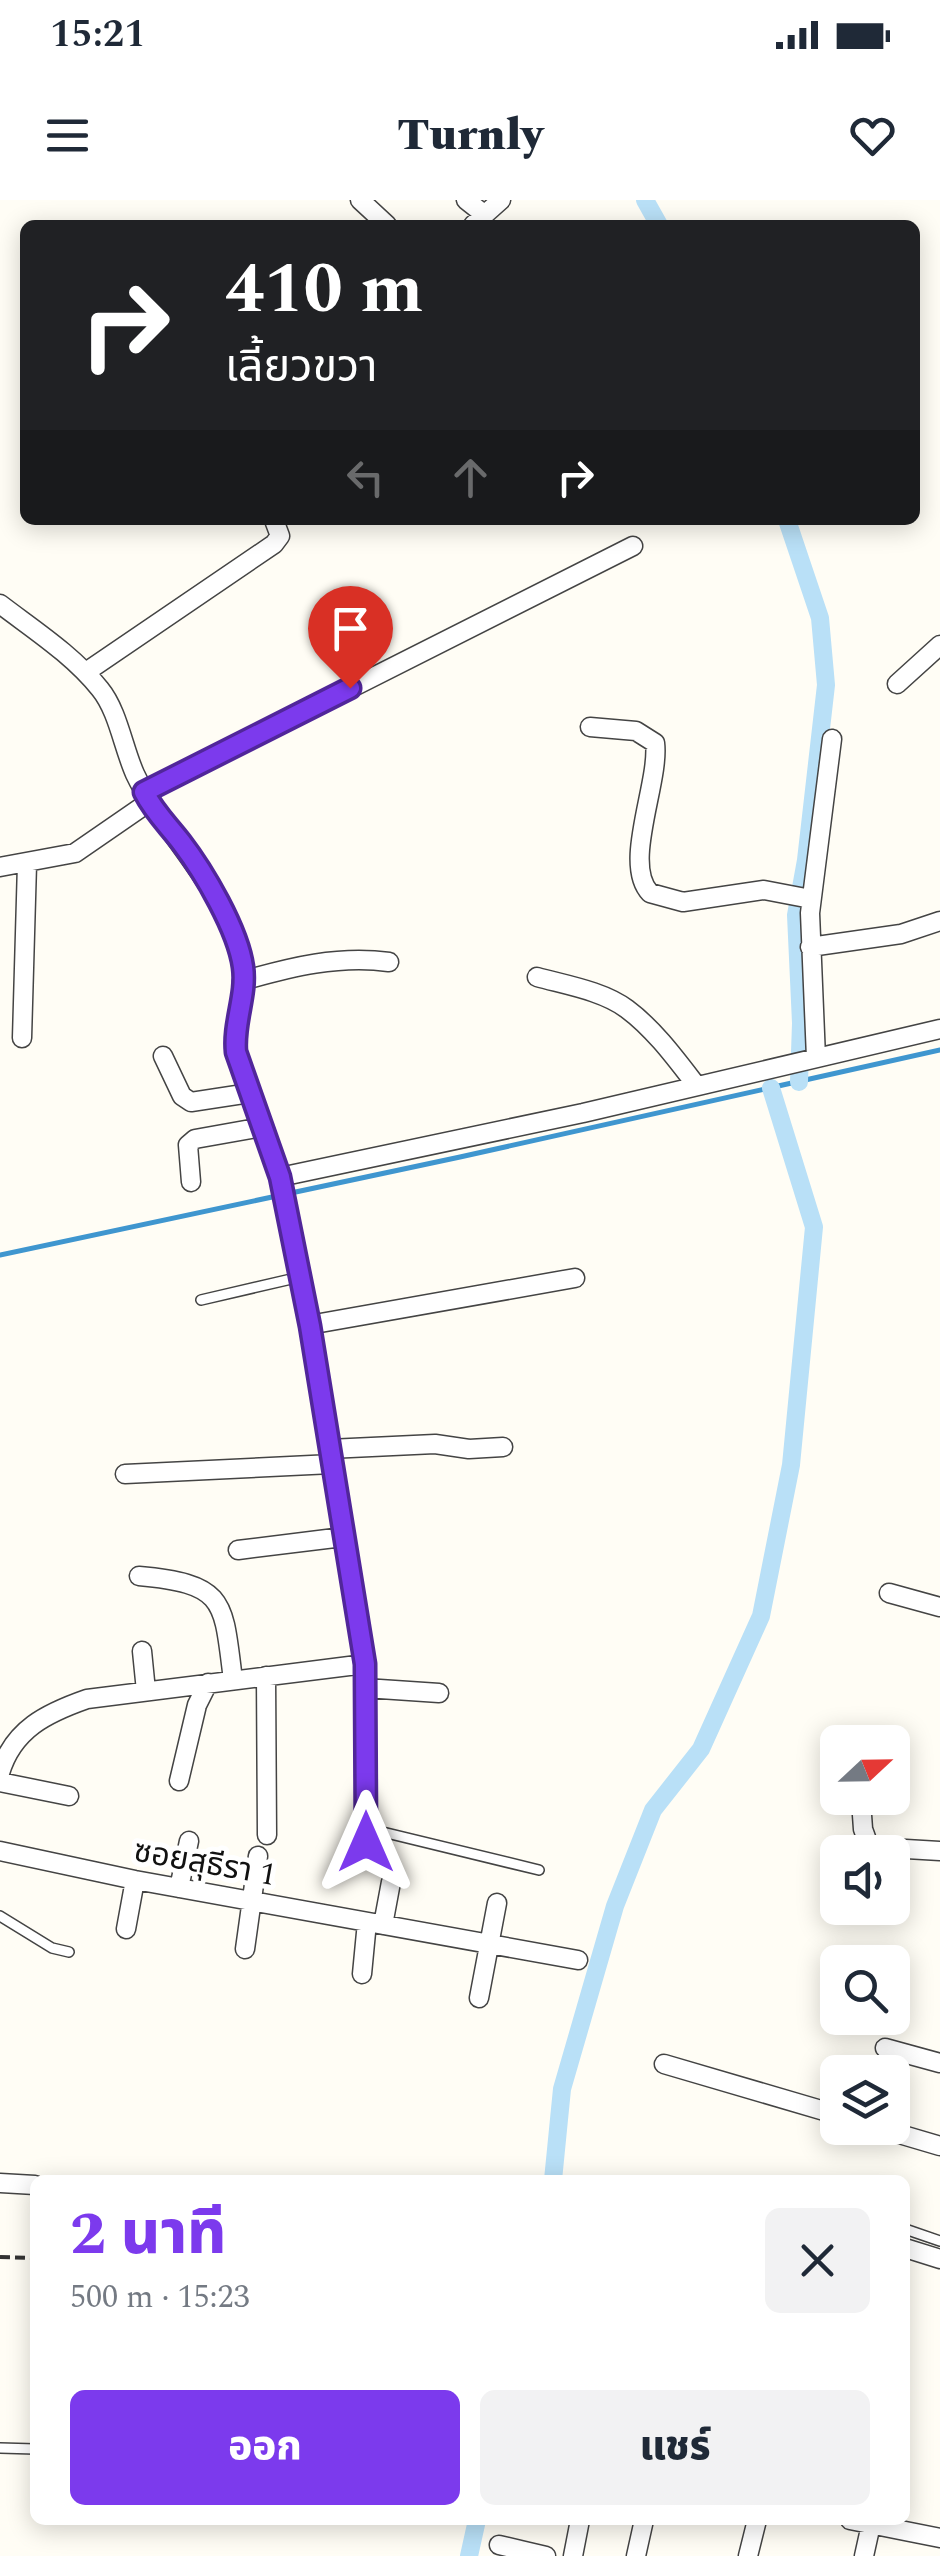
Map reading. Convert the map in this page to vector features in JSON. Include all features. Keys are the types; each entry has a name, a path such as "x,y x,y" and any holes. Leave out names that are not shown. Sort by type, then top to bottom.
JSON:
{"street":[{"path":"360,200 382,220"},
{"path":"466,200 479,220 501,200"},
{"path":"86,672 274,544 280,536 276,525"},
{"path":"0,867 75,853 147,797 634,546"},
{"path":"0,604 86,672 104,694 147,797 208,886 233,935 243,967 234,1036 236,1052 280,1179 310,1326 365,1664 366,1835"},
{"path":"897,684 940,645"},
{"path":"590,727 636,731 655,742 640,858 641,879 650,893 683,902 764,890 804,897"},
{"path":"806,1060 810,947 804,897 832,739"},
{"path":"22,1038 27,864"},
{"path":"810,947 902,934 940,921"},
{"path":"242,981 330,960 390,962"},
{"path":"537,977 569,985 625,1008 669,1051 696,1086"},
{"path":"280,1179 940,1029"},
{"path":"163,1056 182,1096 192,1102 250,1093"},
{"path":"191,1182 186,1157 188,1145 195,1139 262,1127"},
{"path":"310,1326 575,1278"},
{"path":"125,1474 435,1444 503,1447"},
{"path":"238,1550 343,1537"},
{"path":"139,1576 193,1584 217,1602 225,1614 234,1680"},
{"path":"889,1594 940,1606"},
{"path":"142,1650 146,1691"},
{"path":"0,1769 10,1748 30,1724 87,1698 365,1664"},
{"path":"266,1676 267,1835"},
{"path":"178,1781 197,1705 208,1684"},
{"path":"365,1688 439,1693"},
{"path":"0,1782 69,1796"},
{"path":"862,1815 868,1843 940,1851"},
{"path":"179,1888 189,1840"},
{"name":"ซอยสุธีรา 1","path":"0,1851 135,1880 578,1960"},
{"path":"245,1949 258,1856"},
{"path":"126,1929 135,1880"},
{"path":"362,1974 391,1882"},
{"path":"479,1998 497,1902"},
{"path":"885,2048 940,2063"},
{"path":"664,2064 820,2109"},
{"path":"910,2137 940,2146"},
{"path":"0,2183 30,2185"},
{"path":"910,2250 940,2259"},
{"path":"573,2556 579,2525"},
{"path":"636,2556 643,2525"},
{"path":"748,2556 756,2525"},
{"path":"864,2556 872,2525"},
{"path":"881,2525 940,2538"},
{"path":"499,2546 546,2556"}],"lane":[{"path":"200,1300 300,1277"},
{"path":"366,1835 539,1870"},
{"path":"0,1916 52,1948 69,1952"},
{"path":"910,2230 940,2241"},
{"path":"0,2448 30,2449"}],"path":[{"path":"0,2257 30,2258"}],"waterway":[{"path":"645,200 656,220"},
{"path":"789,525 820,618 826,685 796,915 801,1023 799,1082"},
{"path":"0,1255 940,1050"},
{"path":"553,2175 562,2089 615,1906 653,1810 701,1749 761,1616 791,1465 814,1227 771,1088"},
{"path":"469,2556 476,2525"}],"route":[{"path":"350,688 144,792 208,886 233,935 243,967 234,1036 236,1052 281,1182 308,1317 365,1664 366,1842"}]}
